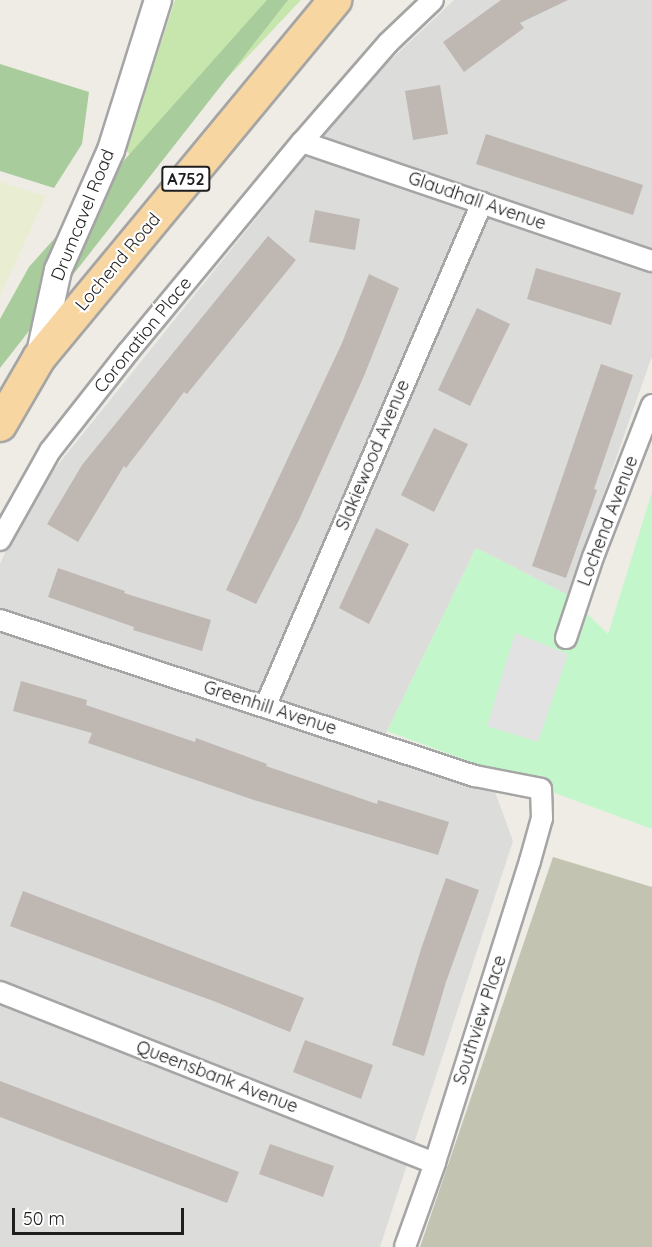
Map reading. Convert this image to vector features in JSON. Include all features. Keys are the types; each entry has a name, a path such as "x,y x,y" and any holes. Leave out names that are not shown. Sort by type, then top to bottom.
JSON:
{"main road":[{"name":"Lochend Road","path":"39,358 335,0"},
{"name":"Drumcavel Road","path":"0,425 39,358"}],"street":[{"name":"Drumcavel Road","path":"39,358 58,270 111,150 158,0"},
{"name":"Coronation Place","path":"0,540 50,451 128,352 302,142 388,43 433,0"},
{"name":"Glaudhall Avenue","path":"302,142 652,261"},
{"name":"Slakiewood Avenue","path":"265,707 482,203"},
{"name":"Lochend Avenue","path":"566,638 593,557 652,405"},
{"name":"Greenhill Avenue","path":"0,620 484,778 541,789"},
{"name":"Southview Place","path":"405,1247 435,1163 539,829 542,818 541,789"},
{"name":"Queensbank Avenue","path":"0,992 435,1163"}],"shaded area":[{"path":"454,0 652,0 652,356 568,595 476,548 375,756 495,792 513,841 380,1247 0,1247 0,564 28,502 361,88"},
{"path":"0,182 46,196 0,296"},
{"path":"515,633 568,654 538,742 487,726"},
{"path":"553,857 652,887 652,1247 420,1247"}],"green space":[{"path":"175,0 301,0 214,92 133,159 126,150"},
{"path":"267,0 288,0 0,368 0,319 29,267"},
{"path":"0,64 89,92 82,144 54,188 0,171"},
{"path":"652,492 652,829 387,731 476,548 568,595 608,634"}],"building":[{"path":"501,0 568,0 520,23 524,28 464,72 443,42"},
{"path":"440,85 448,134 413,140 405,91"},
{"path":"486,134 643,185 633,215 476,164"},
{"path":"315,210 360,219 355,250 309,242"},
{"path":"268,236 296,260 187,394 184,392 126,468 124,466 78,542 47,524 82,465"},
{"path":"536,268 621,293 611,325 527,299"},
{"path":"369,274 399,288 364,376 299,520 256,604 226,590 342,343"},
{"path":"477,308 510,324 470,406 438,390"},
{"path":"601,364 633,375 594,489 597,490 566,578 532,566"},
{"path":"434,428 468,444 434,512 401,495"},
{"path":"376,528 409,544 369,624 339,608"},
{"path":"58,568 125,591 124,593 211,620 202,651 133,630 134,627 48,597"},
{"path":"21,681 87,700 86,705 195,742 196,738 267,764 266,766 377,804 378,800 449,822 438,855 254,800 88,743 92,733 13,711"},
{"path":"446,878 479,890 446,982 424,1056 392,1045 421,949"},
{"path":"23,891 304,998 290,1032 216,1002 10,926"},
{"path":"305,1040 373,1065 361,1099 293,1072"},
{"path":"0,1081 239,1172 227,1203 0,1117"},
{"path":"270,1144 334,1166 323,1197 259,1174"}]}
